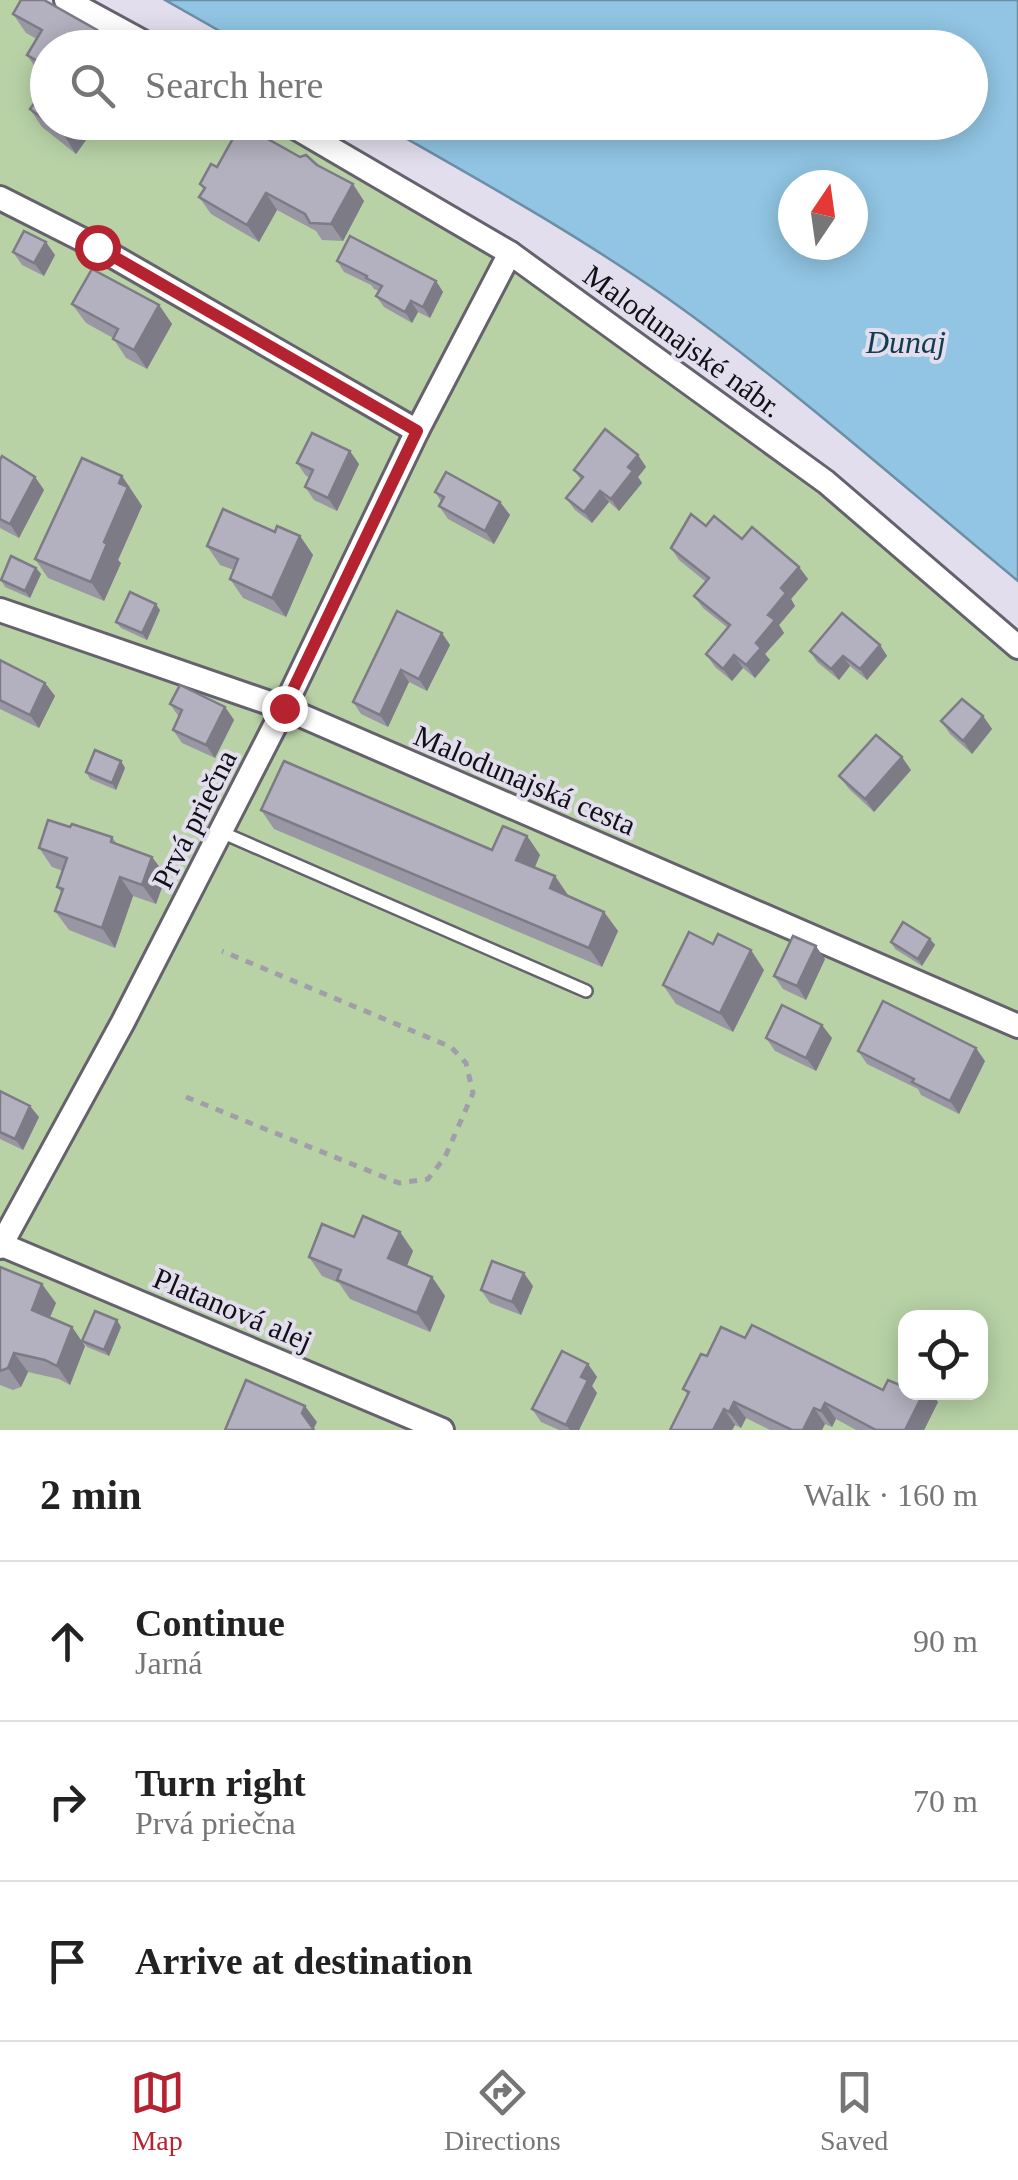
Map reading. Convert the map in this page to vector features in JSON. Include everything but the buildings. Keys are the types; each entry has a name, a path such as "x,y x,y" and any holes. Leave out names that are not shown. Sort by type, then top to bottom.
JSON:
{"street":[{"path":"66,0 121,30"},
{"name":"Malodunajské nábr.","path":"317,140 510,253 826,482 1018,647"},
{"path":"0,198 97,247 417,431"},
{"name":"Prvá priečna","path":"0,1245 123,1022 221,832 417,431 510,253"},
{"name":"Malodunajská cesta","path":"0,610 284,708 1018,1026"},
{"name":"Platanová alej","path":"0,1245 442,1430"}],"lane":[{"path":"221,832 586,992"}],"path":[{"path":"186,1097 399,1183 428,1178 445,1157 473,1093 466,1063 451,1047 222,952"}],"green space":[{"path":"0,0 39,0 93,30 30,30 30,140 291,140 506,262 756,440 1018,660 1018,1430 0,1430"}],"water":[{"name":"Dunaj","path":"165,0 1018,0 1018,581 715,333 563,230 409,140 988,140 988,30 218,30"}],"route":[{"path":"97,247 417,431 284,708"}]}
